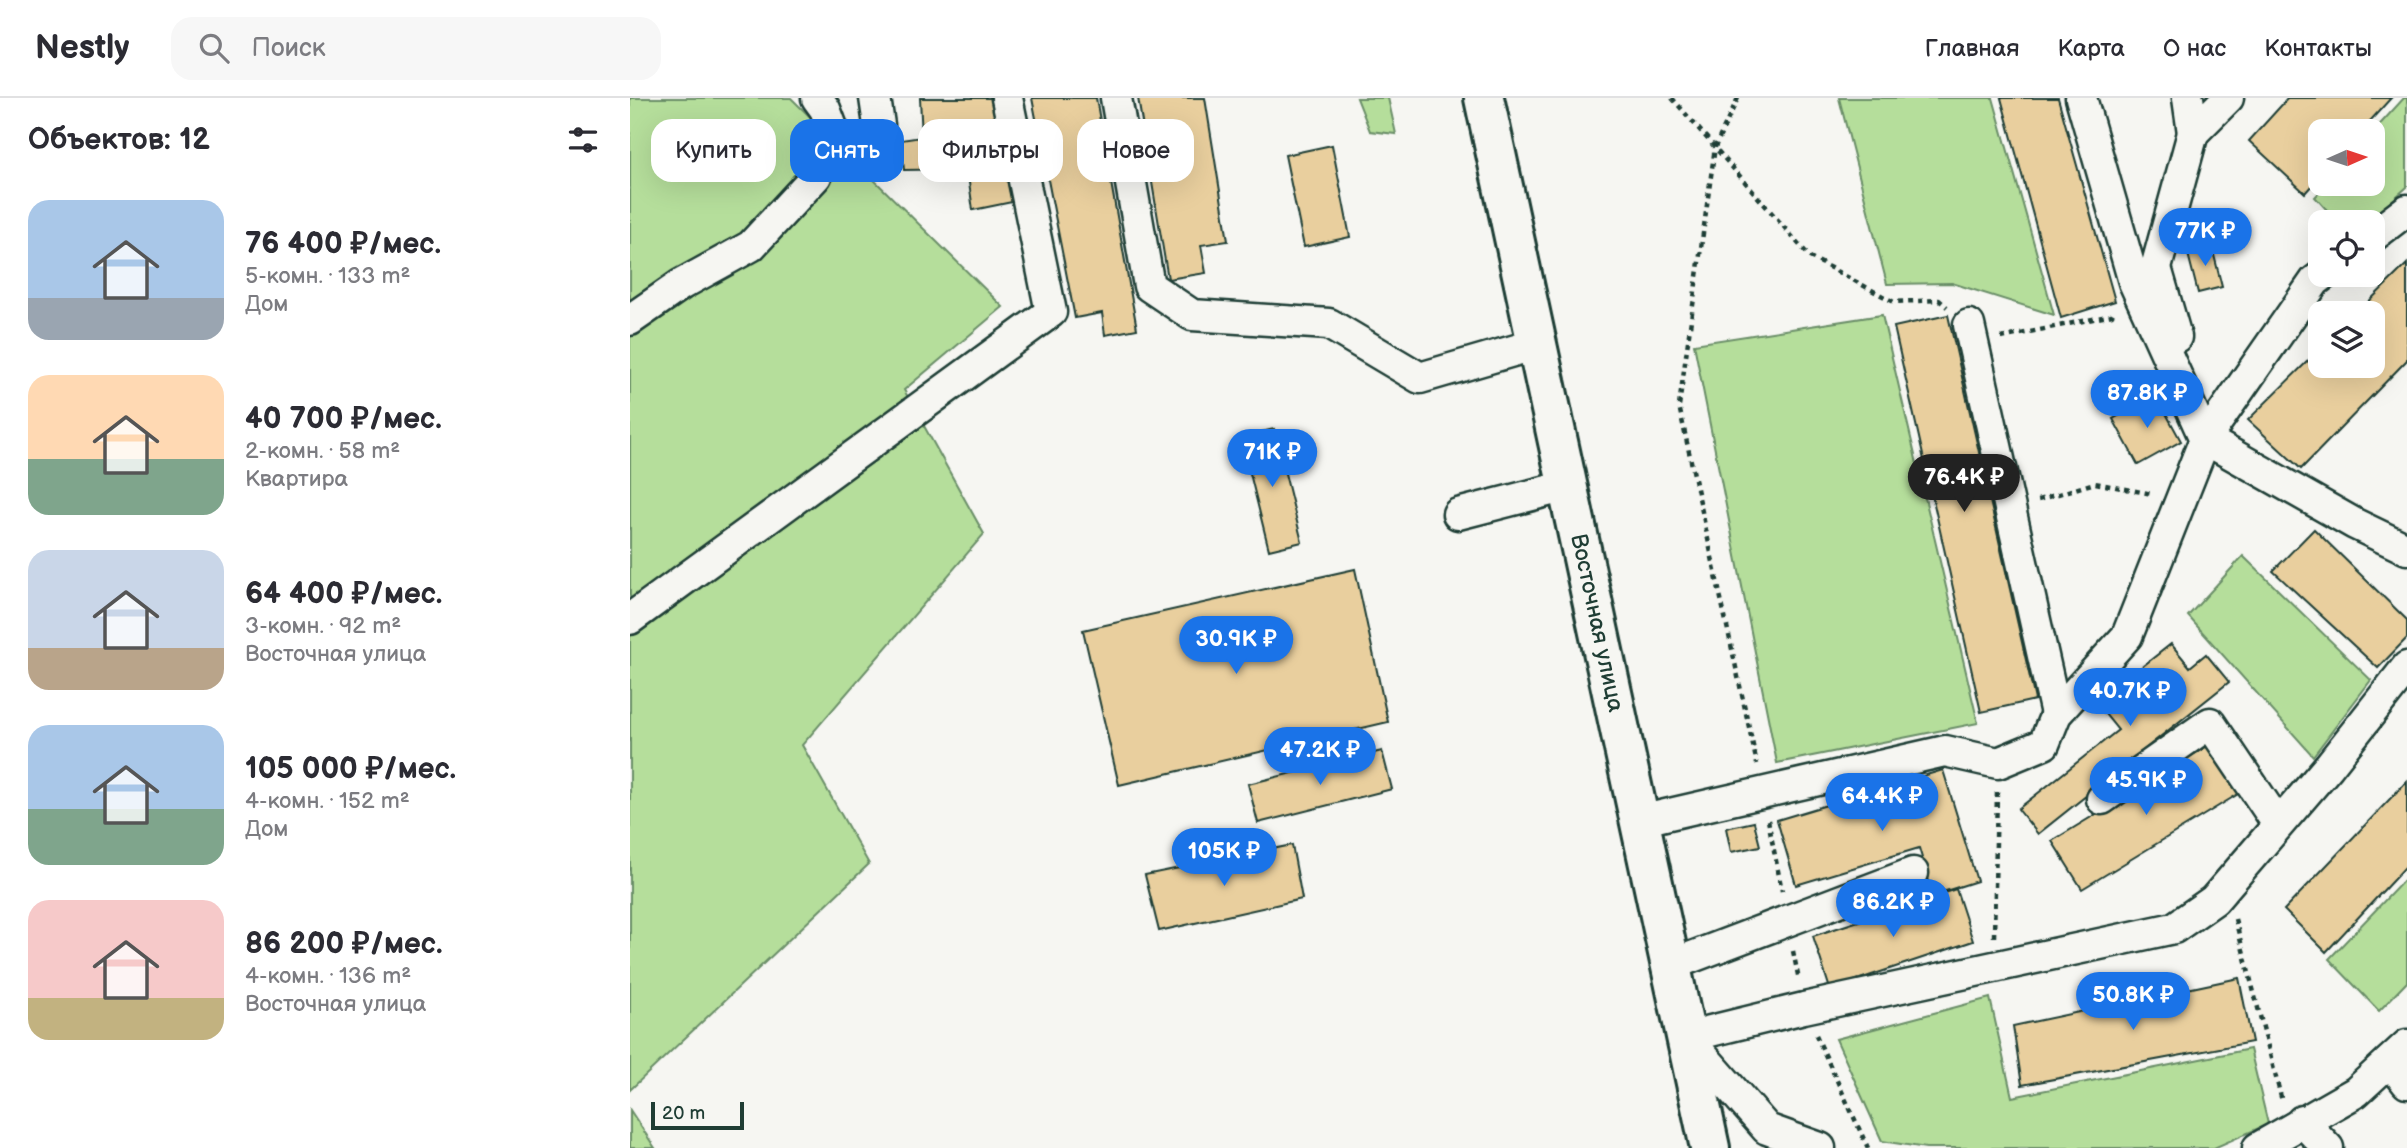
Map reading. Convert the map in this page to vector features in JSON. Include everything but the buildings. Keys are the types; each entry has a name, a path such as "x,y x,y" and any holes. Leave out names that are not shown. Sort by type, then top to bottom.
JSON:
{"main road":[{"name":"Восточная улица","path":"1483,98 1710,1148"}],"lane":[{"path":"630,320 682,284 751,246 816,176 833,130 825,109 817,98"},
{"path":"630,619 1051,312 1007,98"},
{"path":"1116,98 1149,286 1192,315 1329,324 1420,378 1537,344"},
{"path":"2081,98 2134,282 2205,439 2355,524 2407,550"},
{"path":"2188,98 2193,133 2156,268 2205,439"},
{"path":"2193,133 2228,98"},
{"path":"2385,227 2407,210"},
{"path":"1640,821 1945,751 1998,763 2044,744 2056,714 2127,636 2205,439 2311,287"},
{"path":"1972,334 2056,714"},
{"path":"1458,514 1567,485"},
{"path":"1819,1148 1767,1129 1686,1037 1804,1008 2174,928 2214,900 2329,766 2407,667"},
{"path":"2102,799 2210,723 2278,824"},
{"path":"1671,965 1913,873"},
{"path":"2259,1148 2401,1063"},
{"path":"2296,1125 2328,1148"}],"path":[{"path":"1672,98 1810,257 1894,302 1939,300 1972,334 2112,315 2134,282"},
{"path":"1738,98 1715,147 1679,406 1763,793 1804,1008 1868,1148"},
{"path":"2010,508 2095,484 2182,500"},
{"path":"1994,966 1998,763"},
{"path":"2226,885 2296,1125"}],"green space":[{"path":"630,98 791,98 812,119 790,119 790,182 876,182 1003,307 904,390 984,534 802,745 869,864 630,1090"},
{"path":"1357,98 1388,98 1396,134 1370,131"},
{"path":"1839,98 1993,98 2054,315 1952,283 1887,284"},
{"path":"2407,98 2407,187 2381,210 2327,210 2316,196 2385,196 2385,119"},
{"path":"1882,315 1978,723 1777,763 1694,344"},
{"path":"2243,556 2371,680 2313,756 2188,616"},
{"path":"2407,877 2407,982 2379,1011 2329,959"},
{"path":"1990,998 2012,1097 2250,1049 2268,1124 2214,1148 1926,1148 1882,1141 1836,1039"},
{"path":"630,1110 655,1148 630,1148"}]}
